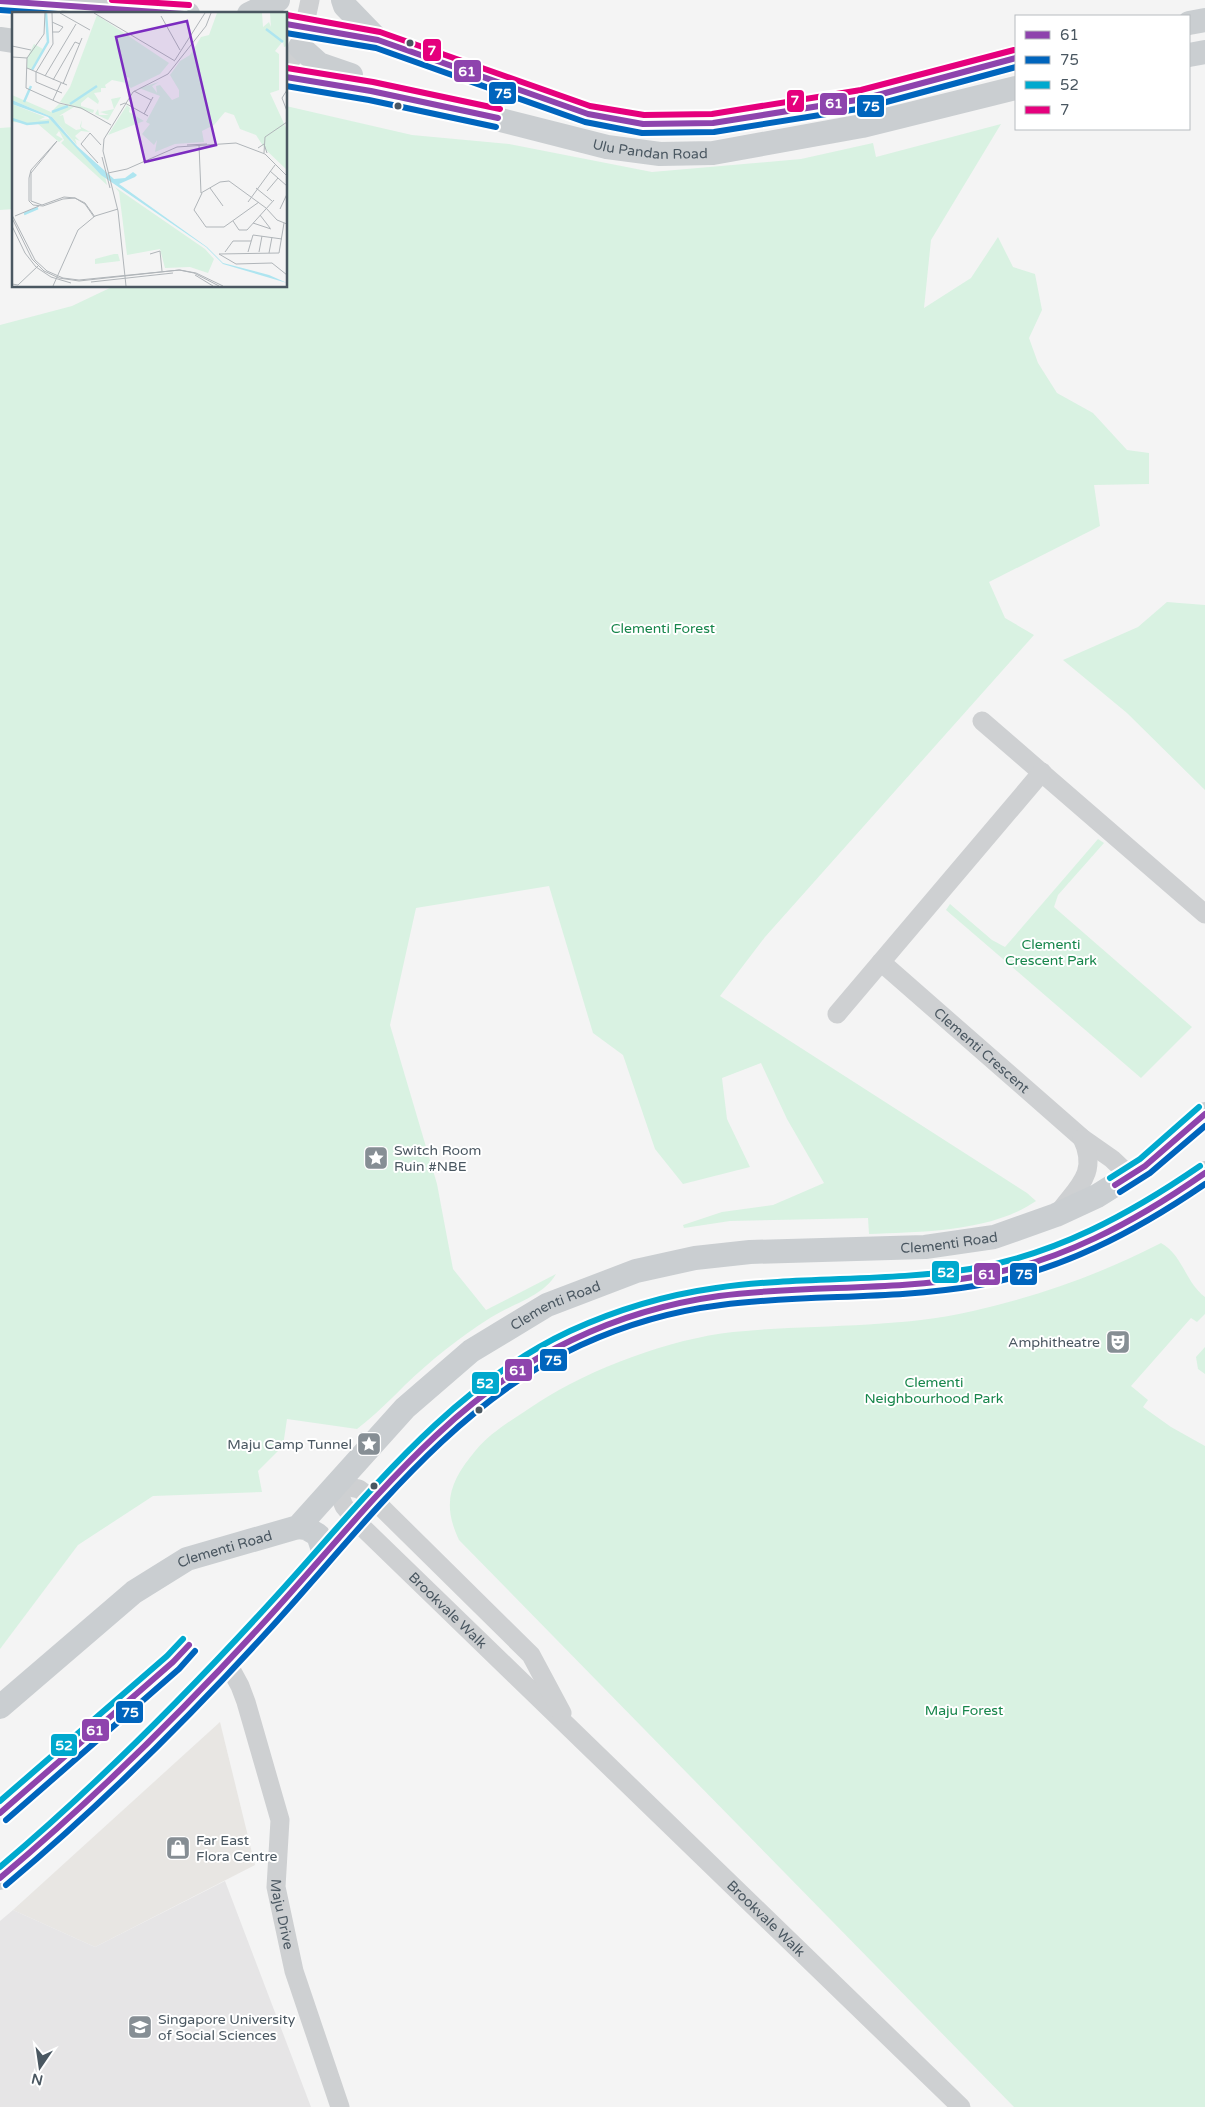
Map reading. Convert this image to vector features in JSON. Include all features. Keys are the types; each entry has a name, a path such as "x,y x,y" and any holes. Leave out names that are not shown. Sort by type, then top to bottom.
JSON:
{"main road":[{"path":"253,12 278,0"},
{"path":"343,0 345,6 378,40"},
{"path":"0,1 159,12"},
{"path":"1190,23 1205,20"},
{"path":"297,32 319,64 334,71 425,92 441,98 445,106"},
{"name":"Ulu Pandan Road","path":"297,32 378,40 588,114 643,124 713,124 863,99 1015,58"},
{"path":"1190,55 1205,52"},
{"name":"Ulu Pandan Road","path":"288,77 445,106 607,147 660,154 712,153 862,126 1015,88"},
{"name":"Clementi Road","path":"0,1707 134,1592 187,1559 298,1527 405,1408 471,1351 547,1304 636,1272 695,1258 750,1252 925,1247 994,1237 1056,1216 1098,1196 1130,1176 1181,1137 1205,1114"},
{"path":"0,1878 59,1829 123,1770 227,1662 434,1437 494,1385 557,1346 595,1329 643,1313 700,1299 766,1292 977,1277 1040,1260 1088,1241 1123,1225 1205,1173"},
{"path":"298,1527 306,1528 318,1535 325,1556"}],"street":[{"path":"288,61 310,0"},
{"path":"982,721 1205,914"},
{"path":"837,1014 1042,772"},
{"name":"Clementi Crescent","path":"881,962 1082,1138 1112,1158 1130,1176"},
{"path":"1056,1216 1089,1169 1089,1152 1082,1138"},
{"name":"Brookvale Walk","path":"335,1484 360,1489 375,1501 531,1655 571,1729"},
{"name":"Brookvale Walk","path":"335,1484 344,1506 357,1522 961,2107"},
{"name":"Maju Drive","path":"227,1662 246,1702 280,1820 276,1887 294,1971 340,2107"}],"shaded area":[{"name":"Far East Flora Centre","path":"220,1722 255,1865 95,1947 13,1910"},
{"name":"Singapore University of Social Sciences","path":"225,1881 311,2107 0,2107 0,1921 13,1910 95,1947"}],"green space":[{"name":"Clementi Forest","path":"288,106 412,135 509,144 652,172 801,159 873,143 876,157 1001,124 931,240 924,308 971,278 998,237 1013,267 1035,274 1042,310 1029,338 1038,363 1057,393 1093,413 1127,450 1149,453 1149,484 1094,485 1100,526 989,582 1005,618 1034,635 765,937 720,996 1027,1193 1036,1201 998,1219 977,1225 933,1231 869,1234 868,1218 730,1221 684,1228 683,1225 722,1212 773,1205 824,1183 787,1119 761,1063 722,1078 727,1119 750,1167 683,1184 655,1149 623,1055 593,1033 549,886 416,908 390,1025 437,1184 453,1269 486,1310 556,1274 543,1289 498,1313 446,1349 357,1429 287,1419 283,1446 258,1471 262,1492 153,1496 78,1545 0,1649 0,325 72,306 110,288 288,288"},
{"path":"12,127 12,209 0,210 0,128"},
{"path":"1167,602 1205,605 1205,790 1127,713 1063,660 1138,627"},
{"name":"Clementi Crescent Park","path":"1098,839 1104,843 1058,895 1054,907 1192,1027 1141,1078 946,910 950,904 992,940 1005,947"},
{"name":"Maju Forest","path":"1161,1243 1174,1254 1198,1291 1205,1297 1205,1314 1197,1322 1191,1318 1131,1386 1148,1400 1143,1407 1171,1427 1205,1446 1205,2107 1014,2107 459,1540 451,1514 451,1492 460,1471 467,1461 498,1430 560,1390 632,1357 684,1341 733,1332 914,1321 973,1311 1069,1283 1116,1265"},
{"path":"1205,1347 1205,1374 1198,1369 1196,1357"}],"transit line":[{"name":"7","path":"112,0 189,5"},
{"name":"61","path":"0,1 156,12"},
{"name":"75","path":"0,10 29,12"},
{"name":"7","path":"288,15 380,32 590,106 644,115 712,114 861,90 1014,50"},
{"name":"61","path":"288,24 378,40 588,114 643,124 713,123 863,99 1015,58"},
{"name":"75","path":"288,33 376,48 585,122 642,133 714,132 864,108 1015,67"},
{"name":"7","path":"288,68 373,82 500,109"},
{"name":"61","path":"288,77 371,91 498,118"},
{"name":"75","path":"288,86 369,100 496,127"},
{"name":"52","path":"1110,1178 1140,1159 1199,1107"},
{"name":"61","path":"1115,1185 1145,1166 1205,1114"},
{"name":"75","path":"1120,1192 1150,1173 1205,1126"},
{"name":"52","path":"0,1867 106,1772 173,1706 238,1638 372,1489 408,1452 445,1416 484,1384 525,1355 570,1331 605,1316 660,1299 697,1291 748,1284 907,1276 970,1269 1001,1263 1032,1254 1091,1230 1174,1184 1200,1166"},
{"name":"61","path":"0,1878 70,1817 171,1720 267,1619 407,1464 444,1428 484,1394 526,1365 572,1340 607,1325 644,1312 700,1299 782,1290 911,1284 974,1277 1005,1271 1066,1251 1124,1224 1205,1173"},
{"name":"75","path":"6,1885 108,1794 205,1699 411,1472 449,1435 490,1400 534,1370 598,1338 632,1325 685,1311 721,1305 784,1299 942,1290 1005,1280 1036,1271 1095,1248 1124,1234 1205,1184"},
{"name":"52","path":"0,1801 167,1656 183,1639"},
{"name":"61","path":"0,1813 173,1662 189,1645"},
{"name":"75","path":"6,1820 179,1669 195,1651"}],"place":[{"name":"Switch Room Ruin #NBE","path":"376,1158"},
{"name":"Amphitheatre","path":"1118,1342"},
{"name":"Maju Camp Tunnel","path":"369,1444"},
{"name":"Far East Flora Centre","path":"178,1848"},
{"name":"Singapore University of Social Sciences","path":"140,2027"}],"park label":[{"name":"Clementi Neighbourhood Park","path":"934,1390"}]}
